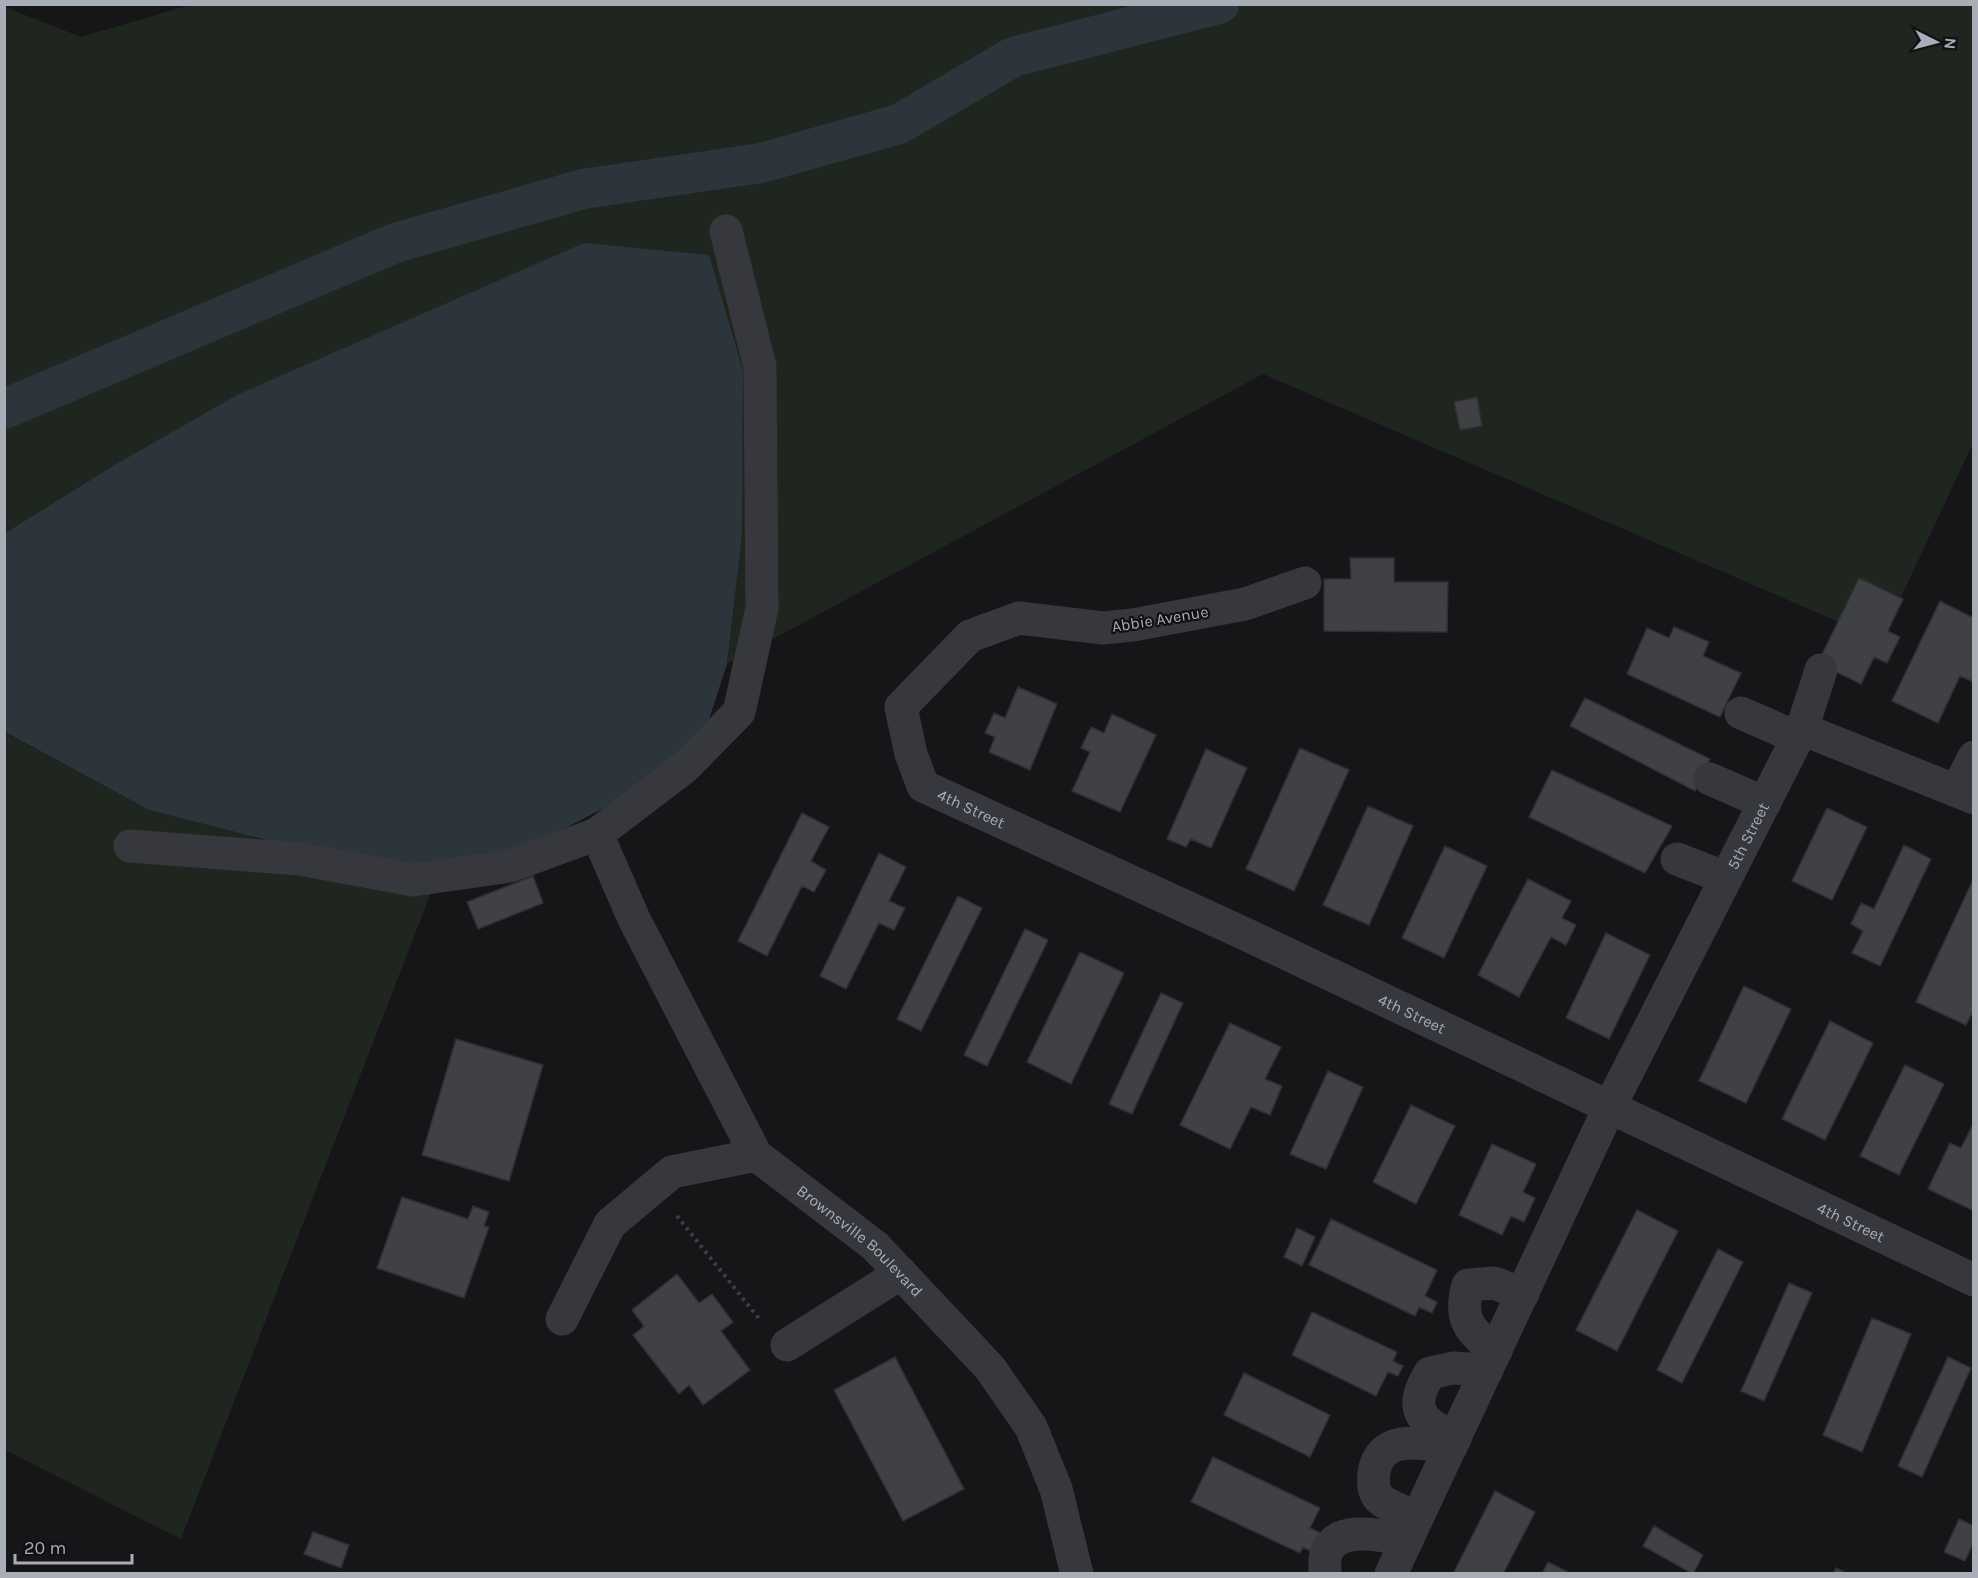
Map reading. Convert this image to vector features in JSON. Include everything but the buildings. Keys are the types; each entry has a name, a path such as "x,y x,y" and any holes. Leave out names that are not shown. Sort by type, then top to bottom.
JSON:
{"street":[{"path":"130,846 300,859 413,880 510,866 597,834 686,767 739,712 762,608 760,368 726,231"},
{"name":"Abbie Avenue","path":"901,707 970,636 1019,618 1103,628 1133,625 1245,604 1305,583"},
{"name":"5th Street","path":"1391,1574 1610,1106 1800,734 1821,670"},
{"name":"4th Street","path":"901,707 911,754 923,786 1076,858 1166,896 1974,1280"},
{"path":"1741,713 1965,794 1974,757"},
{"path":"1710,779 1765,803"},
{"path":"562,1319 610,1224 672,1172 756,1155 634,920 597,834"},
{"path":"1677,858 1726,878"},
{"name":"Brownsville Boulevard","path":"756,1155 875,1246 990,1368 1031,1427 1056,1489 1077,1574"},
{"path":"787,1345 901,1273"},
{"path":"1453,1443 1429,1425 1420,1413 1419,1400 1422,1386 1430,1372 1491,1360 1466,1321 1463,1302 1468,1285 1494,1283 1522,1294"},
{"path":"1412,1529 1379,1499 1372,1484 1375,1468 1382,1454 1391,1447 1412,1442 1453,1443"},
{"path":"1325,1574 1326,1554 1340,1538 1357,1533 1412,1529"}],"path":[{"path":"654,1188 768,1330 787,1345"}],"shaded area":[{"path":"193,4 1973,5 1973,443 1881,640 1263,374 727,664 742,535 113,466 5,533 5,7 81,37"},
{"path":"584,243 709,255 743,371 742,535 727,664 703,738 633,793 542,840 439,872 328,855 149,810 5,732 5,533 113,466 237,395"},
{"path":"4,732 149,810 439,872 181,1539 5,1450"}],"waterway":[{"path":"4,409 395,243 583,189 761,163 899,124 1013,57 1219,4"}]}
